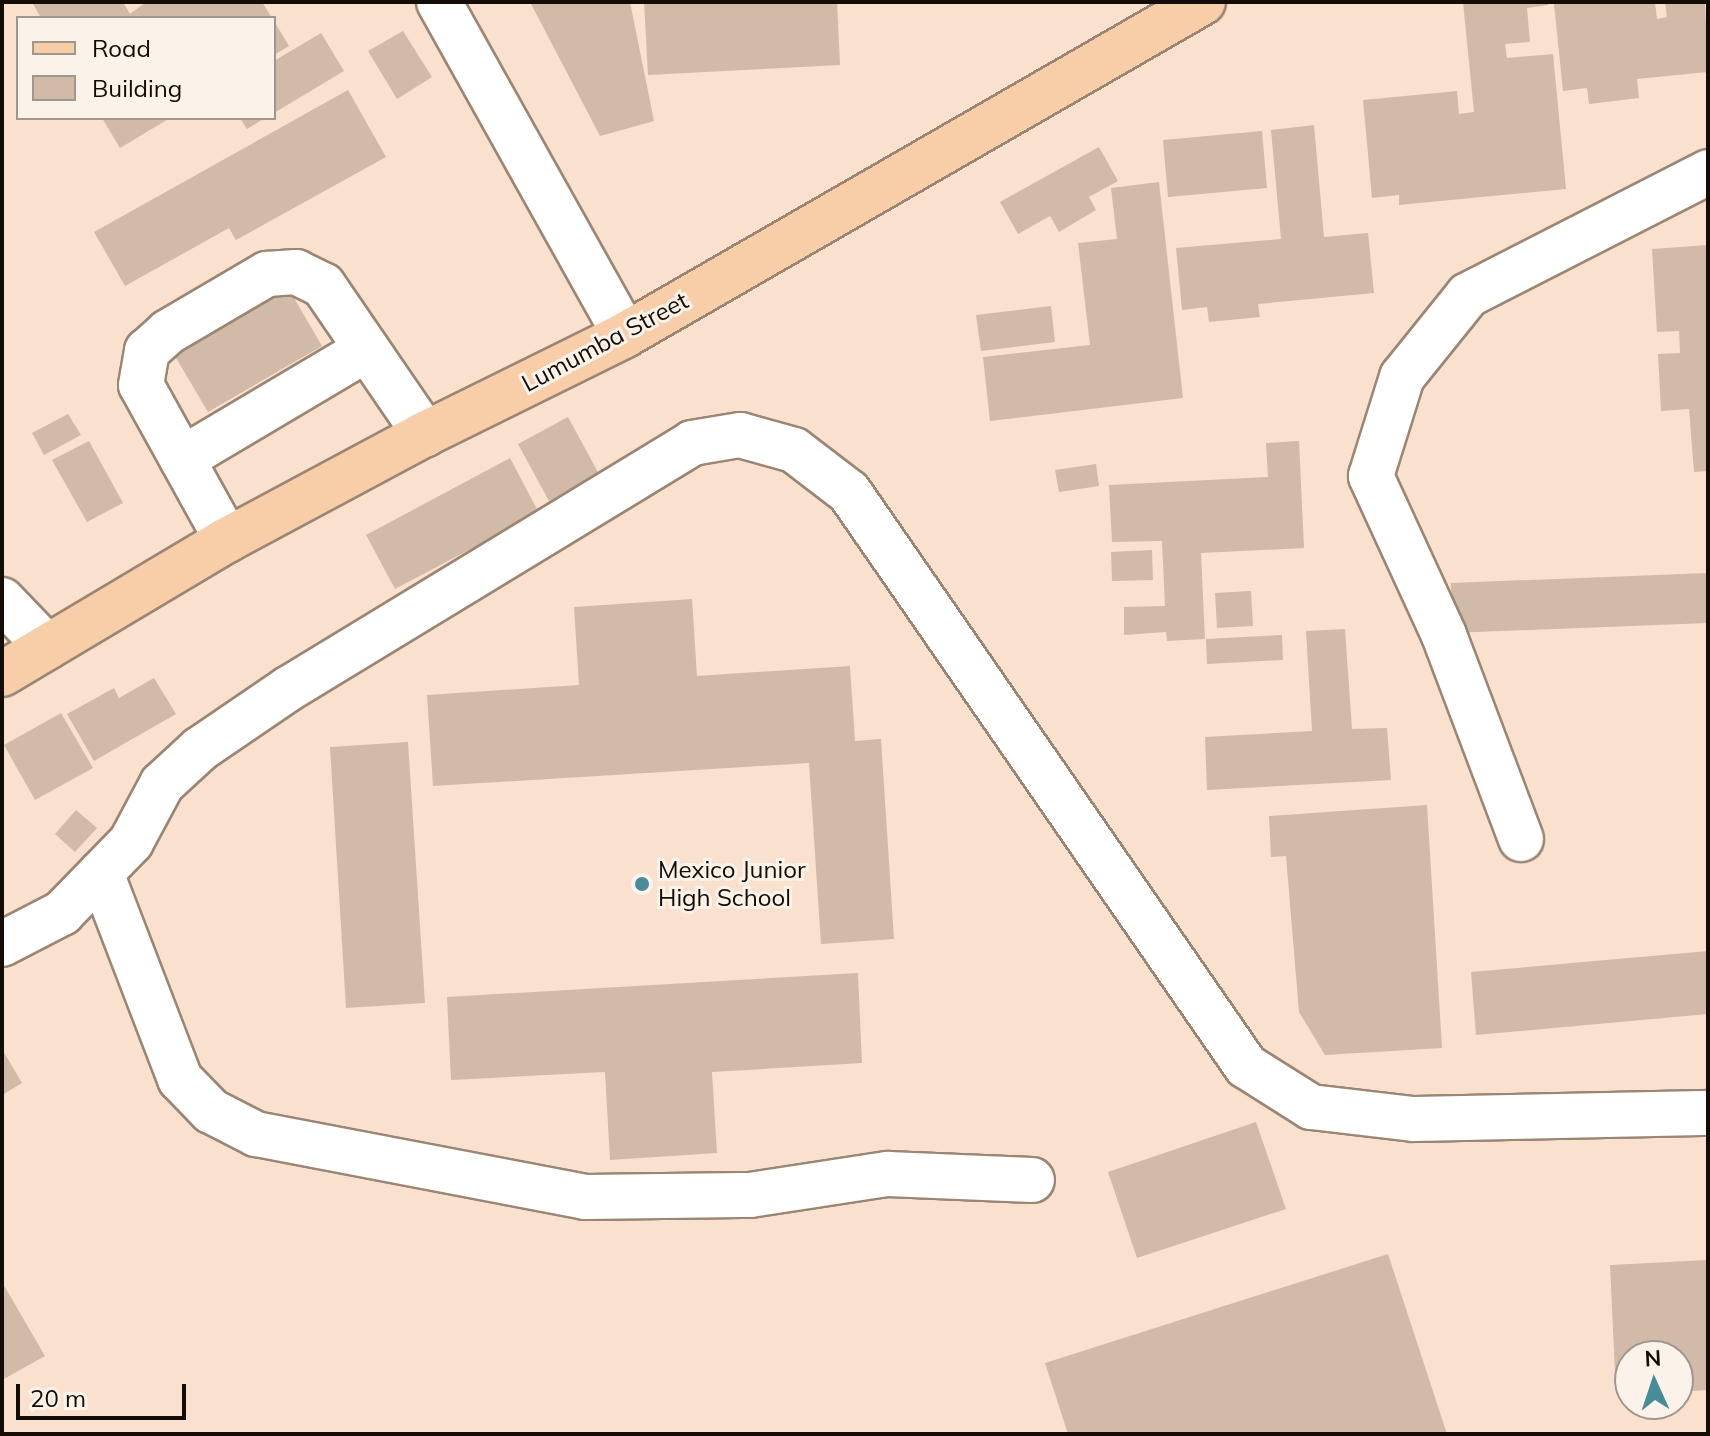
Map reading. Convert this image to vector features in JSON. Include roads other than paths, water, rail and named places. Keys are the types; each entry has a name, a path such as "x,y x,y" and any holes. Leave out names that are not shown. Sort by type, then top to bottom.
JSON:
{"main road":[{"name":"Lumumba Street","path":"2,674 227,540 425,434 625,335 1203,2"}],"street":[{"path":"439,2 625,335"},
{"path":"1521,839 1444,635 1371,476 1402,377 1468,295 1708,172"},
{"path":"227,540 141,385 147,351 168,332 267,274 296,272 323,285 425,434"},
{"path":"182,459 367,349"},
{"path":"2,944 62,913 131,842 162,784 200,749 692,443 740,435 794,450 849,492 1246,1066 1311,1107 1413,1119 1708,1113"},
{"path":"2,600 47,647"},
{"path":"101,873 180,1079 211,1111 256,1134 585,1197 750,1195 888,1174 1032,1180"}],"place":[{"name":"Mexico Junior High School","path":"642,884"}]}
